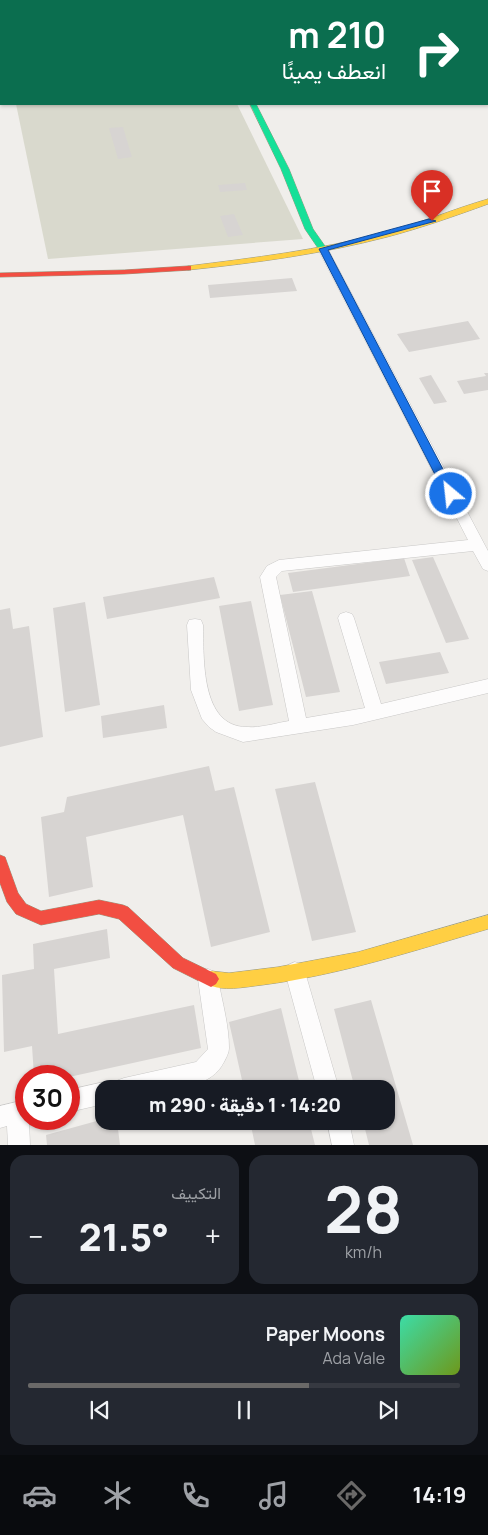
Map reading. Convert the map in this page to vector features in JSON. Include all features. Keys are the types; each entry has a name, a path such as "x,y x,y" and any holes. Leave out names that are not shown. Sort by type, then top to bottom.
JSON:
{"main road":[{"path":"253,105 285,169 309,230 320,244"},
{"path":"0,274 81,273 174,268 275,258 404,220 488,192"},
{"path":"0,264 85,264 181,258 320,244 418,225 488,201"},
{"path":"0,862 12,896 22,909 41,918 99,907 123,912 178,963 208,979 229,981 295,972 358,960 488,922"}],"street":[{"path":"320,244 488,565"},
{"path":"299,727 272,602 268,577 272,570 278,566 478,545"},
{"path":"346,618 376,712"},
{"path":"195,625 197,668 203,704 214,721 234,732 247,735 376,712 488,686"},
{"path":"295,972 325,1080"},
{"path":"165,1080 201,1072 209,1067 220,1050 208,979"},
{"path":"80,1098 95,1095"},
{"path":"14,1113 19,1145"},
{"path":"340,1130 343,1145"}],"shaded area":[{"path":"16,105 237,105 303,239 48,259"}],"building":[{"path":"123,127 132,157 118,159 109,128"},
{"path":"245,183 247,190 220,192 218,185"},
{"path":"234,214 243,235 228,237 220,216"},
{"path":"292,278 297,291 210,298 208,285"},
{"path":"468,321 480,339 409,352 397,334"},
{"path":"484,373 488,373 488,390 464,394 457,381 486,376"},
{"path":"431,375 447,402 434,404 419,378"},
{"path":"433,557 469,639 446,643 412,560"},
{"path":"404,558 410,576 293,592 288,573"},
{"path":"214,577 220,598 107,619 103,597"},
{"path":"312,591 340,692 306,697 280,595"},
{"path":"251,601 273,705 239,711 219,606"},
{"path":"85,602 100,705 65,712 53,608"},
{"path":"10,608 13,629 29,626 43,737 0,747 0,610"},
{"path":"440,652 449,673 386,684 379,662"},
{"path":"164,705 167,728 103,738 101,716"},
{"path":"209,766 215,791 234,787 270,932 211,947 183,815 86,837 93,887 49,897 41,817 64,812 67,797"},
{"path":"315,782 356,932 312,941 275,789"},
{"path":"107,929 110,958 54,969 58,1034 194,1005 201,1048 80,1075 80,1065 33,1065 32,1046 4,1052 2,975 34,969 33,944"},
{"path":"371,1000 394,1080 353,1080 334,1009"},
{"path":"281,1008 299,1080 242,1080 229,1022"},
{"path":"395,1083 413,1145 369,1145 365,1130 395,1130"},
{"path":"95,1121 95,1130 118,1130 120,1145 47,1145 46,1135 64,1130 80,1130 80,1126"},
{"path":"252,1130 311,1130 315,1145 255,1145"}],"traffic: fast":[{"path":"253,105 285,169 309,229 323,249"}],"traffic: slow":[{"path":"188,268 278,256 346,244 414,227 488,201"},
{"path":"211,979 229,981 278,975 358,960 488,922"}],"traffic: jam":[{"path":"0,275 124,272 188,268"},
{"path":"0,862 12,897 21,909 41,918 99,907 123,912 178,963 211,979"}],"route":[{"path":"432,221 323,249 451,494"}]}
